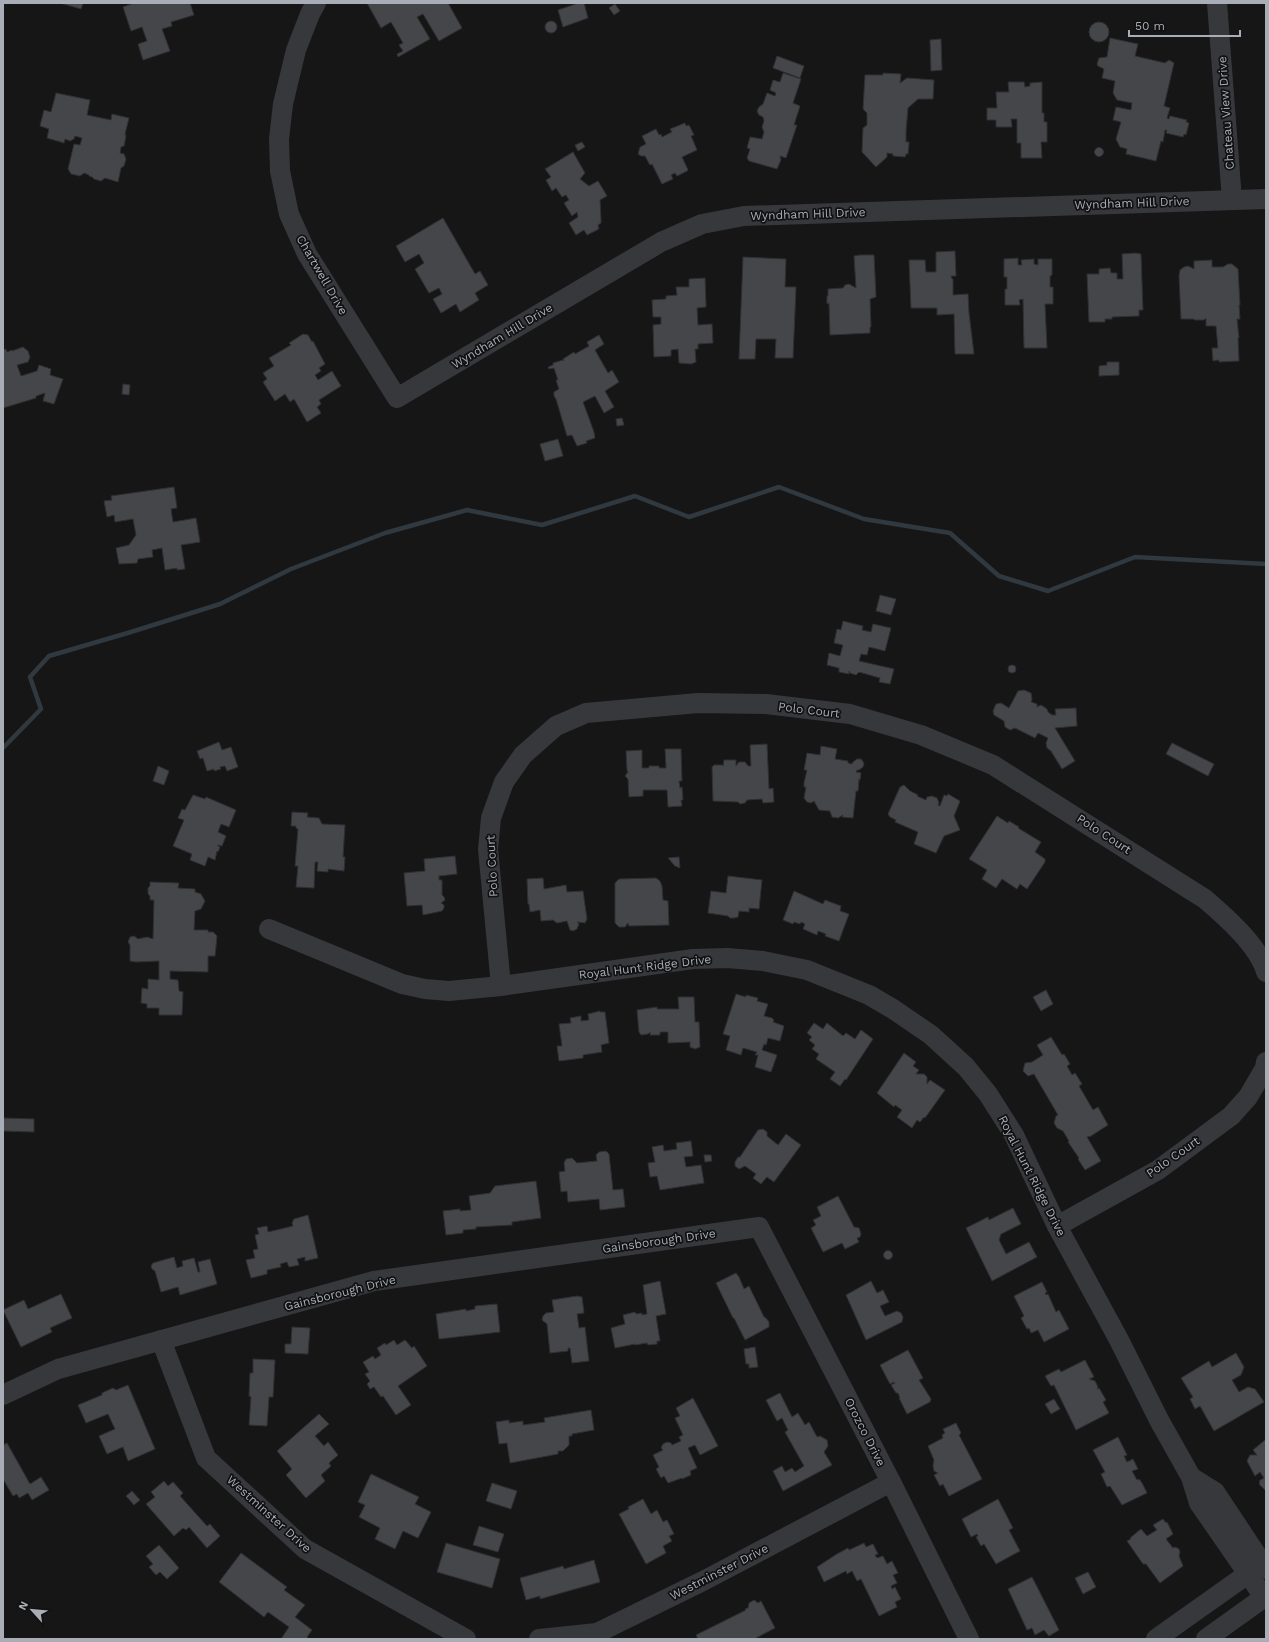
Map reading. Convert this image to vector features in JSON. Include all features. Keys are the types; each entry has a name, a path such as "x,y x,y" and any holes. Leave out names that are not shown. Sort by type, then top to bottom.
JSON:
{"street":[{"name":"Chartwell Drive","path":"316,3 310,14 296,50 283,104 279,139 280,171 289,214 307,254 398,398"},
{"name":"Chateau View Drive","path":"1217,3 1232,200"},
{"name":"Wyndham Hill Drive","path":"398,398 661,242 702,224 744,216 1266,199"},
{"name":"Polo Court","path":"501,986 488,849 491,818 504,782 523,756 556,726 586,713 698,703 766,704 850,714 921,735 993,765 1205,899 1236,926 1264,964 1266,972"},
{"name":"Royal Hunt Ridge Drive","path":"269,929 402,984 449,991 501,986 632,966 693,959 727,958 763,961 806,970 869,995 893,1009 931,1035 971,1072 988,1094 1014,1135 1057,1226 1119,1340 1159,1420 1191,1477 1215,1492 1261,1567 1265,1596"},
{"name":"Polo Court","path":"1057,1226 1158,1170 1231,1116 1248,1097 1265,1068 1266,1062"},
{"name":"Gainsborough Drive","path":"3,1395 58,1369 374,1282 759,1227"},
{"name":"Orozco Drive","path":"759,1227 891,1482 969,1639"},
{"name":"Westminster Drive","path":"161,1340 206,1458 305,1549 466,1639"},
{"name":"Westminster Drive","path":"539,1639 597,1633 703,1581 891,1482"},
{"path":"1156,1639 1261,1567"},
{"path":"1206,1639 1265,1596"}],"building":[{"path":"60,3 83,3 81,9"},
{"path":"134,3 190,3 194,15 171,22 172,26 162,29 170,51 143,60 138,44 147,41 142,27 131,31 123,7"},
{"path":"367,3 448,3 462,28 439,41 423,14 417,17 430,39 398,57 397,54 403,51 399,45 403,43 391,22 381,28"},
{"path":"579,3 584,3 588,18 563,27 558,10"},
{"path":"615,4 620,11 614,15 609,8"},
{"path":"551,21 555,23 557,27 555,31 551,33 547,31 545,27 547,23"},
{"path":"1099,22 1106,25 1109,32 1106,39 1099,42 1092,39 1089,32 1092,25"},
{"path":"1110,38 1138,44 1135,56 1165,63 1169,60 1174,63 1164,106 1170,108 1167,118 1169,119 1170,116 1187,120 1186,122 1189,123 1186,135 1184,134 1183,137 1166,133 1167,130 1165,130 1163,142 1161,141 1156,161 1126,154 1127,149 1120,147 1116,139 1121,122 1113,120 1116,107 1131,110 1132,103 1117,100 1113,93 1115,81 1102,78 1104,69 1097,64 1099,58 1107,57"},
{"path":"941,39 942,70 931,71 930,40"},
{"path":"777,56 804,66 800,78 773,68"},
{"path":"783,73 801,79 793,103 800,106 794,125 797,125 786,158 780,156 781,160 777,169 749,161 747,158 750,149 747,148 750,137 762,139 764,132 762,127 764,121 763,117 759,115 757,111 763,104 767,93 775,96 776,93 770,90 773,80 780,82"},
{"path":"883,73 901,74 900,83 907,78 934,80 933,99 918,99 908,108 906,142 909,142 908,154 906,154 905,157 893,156 893,154 887,153 887,157 876,167 862,152 863,128 867,125 867,113 863,109 865,75 883,75"},
{"path":"1008,82 1024,82 1025,87 1030,86 1030,83 1042,82 1042,113 1044,113 1044,122 1047,122 1047,142 1041,142 1042,158 1021,158 1021,143 1017,143 1017,119 1011,119 1012,127 996,127 996,120 987,120 987,108 997,108 996,92 1009,92"},
{"path":"56,93 90,100 87,115 111,120 112,114 129,118 124,146 121,147 120,153 124,154 126,159 124,166 121,168 118,182 105,178 101,181 84,173 80,176 71,174 68,169 74,144 80,145 82,138 75,136 74,139 70,141 65,139 64,143 47,138 49,129 40,126 44,110 51,112"},
{"path":"685,123 686,126 689,125 694,135 691,136 697,150 682,157 688,170 687,171 677,176 675,173 671,175 673,179 662,184 652,164 650,165 645,156 638,154 640,147 646,144 642,136 656,129 662,137 672,132 670,129"},
{"path":"582,142 585,147 578,151 575,145"},
{"path":"1097,148 1101,148 1103,152 1101,156 1097,156 1095,154 1095,150"},
{"path":"573,152 585,173 580,179 589,186 598,181 607,196 600,200 601,223 598,225 599,229 587,235 584,230 576,235 569,223 578,217 577,212 572,216 564,203 569,200 566,195 562,197 556,188 552,191 546,180 551,177 545,169"},
{"path":"443,218 475,274 480,271 488,285 475,293 479,300 460,312 456,304 441,313 433,299 442,294 439,288 429,293 415,269 424,263 419,254 405,262 396,246"},
{"path":"955,251 956,276 951,276 953,279 953,295 968,294 974,354 955,354 954,314 937,315 937,308 911,308 909,260 925,260 926,272 936,272 936,252"},
{"path":"1122,254 1141,254 1143,310 1139,310 1139,316 1112,317 1112,319 1105,319 1105,322 1089,322 1087,274 1099,274 1099,269 1110,268 1111,273 1117,273 1117,279 1123,279"},
{"path":"874,255 876,297 870,299 870,333 830,335 829,303 827,304 828,289 843,288 845,285 849,284 856,288 854,256"},
{"path":"743,257 786,259 785,287 796,287 793,358 775,358 776,339 756,339 755,359 739,359"},
{"path":"1018,258 1018,265 1022,265 1021,260 1034,259 1034,264 1038,265 1038,259 1052,259 1050,287 1053,287 1053,304 1045,304 1047,348 1024,348 1023,299 1019,300 1020,305 1005,305 1007,277 1004,277 1004,259"},
{"path":"1212,260 1212,267 1223,267 1228,264 1232,264 1238,269 1240,305 1240,319 1237,319 1239,361 1213,361 1212,348 1218,348 1216,326 1206,326 1206,318 1204,320 1181,319 1180,270 1188,266 1194,269 1194,261"},
{"path":"705,278 706,307 697,308 698,325 712,324 713,343 698,344 698,349 695,349 696,362 691,364 679,363 678,349 671,350 671,356 654,357 653,325 661,324 661,317 653,317 652,300 666,299 666,296 677,295 676,287 689,287 689,279"},
{"path":"303,334 308,335 312,342 313,341 325,364 319,368 321,371 315,375 318,380 332,371 341,386 319,400 321,404 317,407 321,413 307,422 294,399 290,402 285,394 275,401 263,382 267,379 263,373 274,366 269,358 291,345 289,343"},
{"path":"599,335 604,344 595,350 608,373 612,370 619,382 605,391 614,407 604,413 595,396 583,402 595,438 586,441 587,443 577,446 572,435 567,436 554,396 554,392 559,389 556,380 558,380 554,368 549,369 548,367 553,365 553,363 564,361 563,359 574,352 575,354 589,346 587,342"},
{"path":"23,347 28,351 30,357 28,362 17,365 21,376 37,371 39,365 51,369 50,375 63,379 54,404 43,401 45,393 36,396 36,398 3,408 3,350 6,349 7,352"},
{"path":"1107,362 1119,362 1119,375 1099,376 1099,366 1107,365"},
{"path":"123,384 130,385 129,395 122,394"},
{"path":"622,418 624,425 617,426 616,419"},
{"path":"558,439 563,456 545,461 540,444"},
{"path":"174,487 177,508 171,509 173,522 196,518 200,542 181,545 185,569 177,570 177,568 165,570 162,548 152,550 153,557 138,559 137,563 119,564 116,548 129,545 136,535 133,519 115,522 114,515 107,517 104,501 112,500 111,496"},
{"path":"880,595 896,599 891,615 876,611"},
{"path":"843,621 863,626 862,630 871,632 873,624 891,628 885,651 869,647 867,655 861,654 859,661 894,669 890,684 879,682 880,678 859,672 856,675 850,673 849,671 849,674 839,672 839,668 827,665 829,653 840,656 843,645 834,643 837,629 841,630"},
{"path":"1010,665 1014,665 1016,669 1014,673 1010,673 1008,671 1008,667"},
{"path":"1024,690 1031,693 1031,702 1037,704 1037,707 1041,705 1052,715 1056,715 1055,709 1076,708 1077,726 1055,728 1075,761 1062,769 1051,751 1047,748 1046,743 1048,738 1038,733 1035,738 1015,728 1010,730 1005,727 1004,721 994,715 993,711 996,704 1001,703 1009,708 1018,691"},
{"path":"219,742 222,750 231,747 238,767 227,771 225,766 214,771 214,769 207,771 203,758 200,759 197,751"},
{"path":"1172,743 1214,764 1208,776 1166,754"},
{"path":"767,744 769,789 773,788 774,802 763,803 762,799 747,800 745,803 740,804 738,802 713,801 712,767 714,765 723,766 724,760 736,760 736,766 739,762 745,762 748,766 751,766 750,745"},
{"path":"821,746 837,749 835,759 848,761 848,763 852,764 857,759 861,759 864,763 863,767 856,772 861,773 860,780 858,779 858,791 856,791 853,818 842,817 843,815 838,818 832,817 830,811 819,810 814,801 811,803 807,802 804,798 806,787 804,787 804,783 807,770 804,770 807,753 820,755"},
{"path":"665,749 681,749 682,781 679,781 680,788 682,787 682,806 668,807 667,790 643,790 643,796 629,797 628,779 625,776 628,772 626,751 642,750 642,768 659,766 659,768 666,768"},
{"path":"158,766 169,771 164,785 153,781"},
{"path":"904,785 910,791 918,795 917,796 926,800 927,797 932,796 937,798 939,803 938,805 940,806 944,795 947,796 948,794 960,801 954,816 960,830 944,836 936,853 914,844 918,832 895,822 896,820 888,814 900,787"},
{"path":"193,795 205,799 206,797 236,810 229,827 221,824 218,832 226,836 222,846 218,845 220,847 218,852 217,851 215,860 208,857 205,866 190,860 192,854 173,846 184,820 178,818 182,809 185,810"},
{"path":"292,812 308,813 307,817 319,818 322,824 345,825 343,857 345,857 344,871 328,869 328,872 317,871 318,862 315,862 314,888 296,887 298,866 295,866 298,829 296,826 291,826"},
{"path":"997,816 1008,823 1009,821 1041,842 1035,852 1045,859 1045,862 1027,889 1020,884 1017,889 1002,879 996,888 982,879 987,870 969,859"},
{"path":"455,856 457,874 439,876 439,880 442,880 442,895 445,900 441,903 444,905 442,911 423,915 422,905 407,906 404,873 425,871 424,859"},
{"path":"679,857 680,868 675,866 668,858"},
{"path":"728,876 762,880 759,909 749,908 749,912 739,911 738,917 734,918 708,913 711,891 726,893"},
{"path":"543,878 544,889 566,885 567,892 583,891 587,919 585,923 577,922 579,924 577,929 573,931 570,930 567,921 557,923 553,920 541,921 540,910 530,912 528,904 527,879"},
{"path":"656,878 660,881 662,886 663,900 668,901 669,925 629,926 628,923 625,927 619,927 615,923 615,883 619,879"},
{"path":"150,882 179,883 178,888 195,889 195,892 201,894 205,901 201,909 195,911 194,930 208,930 208,932 213,932 217,936 215,956 208,956 208,972 170,971 170,979 178,980 179,991 183,992 182,1015 159,1015 159,1008 147,1008 147,1004 141,1003 142,988 148,989 148,979 159,980 159,961 130,961 130,945 128,942 130,937 134,936 138,939 147,937 153,939 154,900 150,900 150,896 148,894"},
{"path":"794,891 823,904 825,900 841,906 840,911 849,914 839,941 825,936 826,934 818,931 817,935 803,929 805,924 801,922 800,924 794,922 793,924 783,920"},
{"path":"1046,990 1053,1004 1041,1011 1033,997"},
{"path":"736,994 758,998 757,1001 768,1004 764,1016 772,1018 774,1020 773,1022 784,1026 780,1041 768,1038 766,1045 764,1044 762,1050 777,1055 771,1072 755,1067 758,1055 755,1055 757,1052 743,1048 741,1055 726,1050 730,1036 723,1034"},
{"path":"678,997 694,997 695,1022 699,1022 700,1047 695,1049 690,1047 690,1042 668,1043 668,1032 660,1032 660,1035 650,1035 650,1032 648,1034 641,1035 639,1032 637,1010 657,1007 657,1009 679,1009"},
{"path":"600,1011 605,1012 609,1043 601,1045 602,1052 583,1055 583,1058 559,1061 557,1046 562,1046 559,1024 571,1023 570,1018 581,1016 581,1021 589,1020 588,1014"},
{"path":"814,1023 823,1029 827,1023 843,1036 846,1033 855,1039 861,1030 873,1039 846,1080 845,1079 840,1086 830,1079 835,1072 816,1059 819,1054 812,1049 815,1045 809,1040 812,1037 807,1033"},
{"path":"1051,1037 1062,1055 1064,1054 1070,1064 1067,1066 1072,1075 1075,1073 1082,1084 1079,1086 1093,1110 1098,1107 1108,1125 1087,1137 1101,1161 1085,1170 1063,1131 1057,1128 1054,1123 1056,1116 1058,1115 1034,1074 1028,1076 1023,1071 1025,1063 1032,1062 1043,1055 1037,1045"},
{"path":"904,1053 916,1062 913,1066 919,1070 916,1074 924,1074 927,1077 927,1084 930,1080 945,1090 925,1118 924,1117 920,1122 917,1120 912,1128 897,1117 902,1110 895,1105 894,1107 877,1093"},
{"path":"3,1118 34,1119 34,1132 3,1131"},
{"path":"763,1129 767,1132 767,1136 778,1145 786,1134 801,1145 774,1182 767,1177 761,1184 753,1178 756,1174 745,1166 739,1169 735,1166 735,1162 758,1130"},
{"path":"691,1141 693,1156 684,1157 686,1167 701,1165 704,1183 660,1190 657,1176 650,1177 648,1163 655,1162 652,1147 663,1145 664,1151 677,1149 676,1143"},
{"path":"606,1151 609,1154 613,1190 623,1189 625,1207 600,1210 599,1199 568,1202 567,1191 561,1192 559,1172 565,1171 564,1163 566,1159 572,1158 577,1163 597,1161 596,1155 599,1152"},
{"path":"704,1155 711,1155 712,1161 705,1162"},
{"path":"536,1181 541,1218 512,1222 512,1225 476,1227 476,1229 463,1230 463,1233 446,1235 443,1211 460,1209 460,1211 471,1210 469,1196 490,1193 495,1186"},
{"path":"838,1196 854,1227 859,1228 861,1234 860,1237 857,1238 859,1242 845,1249 842,1243 823,1252 811,1228 816,1225 813,1220 821,1216 817,1207"},
{"path":"1013,1208 1021,1224 1001,1234 999,1240 1006,1254 1029,1242 1037,1257 992,1281 966,1228 988,1217 989,1220"},
{"path":"308,1215 318,1258 305,1261 305,1257 297,1259 299,1265 289,1267 287,1262 280,1264 281,1267 267,1270 267,1274 251,1278 246,1260 255,1258 253,1250 258,1249 255,1235 259,1234 257,1228 267,1226 268,1232 293,1226 292,1223 294,1219"},
{"path":"886,1251 890,1251 892,1255 890,1259 886,1259 884,1257 884,1253"},
{"path":"174,1257 177,1268 183,1266 182,1261 194,1258 198,1272 200,1272 198,1262 210,1259 217,1284 180,1295 178,1287 161,1292 155,1271 151,1266 153,1263"},
{"path":"736,1273 744,1289 749,1286 764,1317 769,1322 769,1327 745,1340 716,1283"},
{"path":"660,1281 666,1314 656,1316 660,1341 657,1341 657,1344 635,1344 615,1348 611,1328 625,1324 623,1315 635,1312 636,1314 642,1313 642,1315 647,1314 643,1285"},
{"path":"871,1281 877,1293 883,1290 889,1302 880,1306 885,1316 897,1311 901,1313 903,1317 902,1322 866,1340 846,1295"},
{"path":"1042,1282 1047,1292 1045,1293 1046,1295 1048,1294 1056,1312 1059,1310 1069,1329 1044,1342 1038,1330 1031,1333 1029,1328 1027,1329 1021,1318 1024,1316 1014,1296"},
{"path":"61,1294 72,1318 50,1328 52,1332 21,1347 3,1310 24,1300 28,1309"},
{"path":"577,1296 582,1297 584,1313 577,1314 579,1328 585,1327 589,1361 572,1363 570,1348 568,1348 568,1351 550,1353 547,1324 542,1320 546,1313 554,1312 552,1300"},
{"path":"497,1304 500,1332 439,1339 436,1314 466,1309 466,1311 475,1309 475,1306"},
{"path":"292,1327 310,1328 308,1354 285,1353 285,1344 291,1344"},
{"path":"394,1340 397,1345 405,1340 412,1348 414,1346 427,1366 398,1386 411,1405 396,1415 383,1396 381,1397 374,1387 370,1389 367,1384 370,1381 365,1374 369,1372 363,1362 373,1356 375,1359 381,1355 377,1348"},
{"path":"755,1347 758,1367 749,1368 749,1364 746,1364 744,1349"},
{"path":"908,1350 923,1378 919,1380 931,1399 930,1402 907,1414 898,1393 896,1393 891,1385 895,1383 890,1384 880,1365"},
{"path":"1236,1353 1244,1367 1241,1375 1232,1380 1239,1392 1248,1387 1255,1389 1264,1402 1214,1431 1200,1406 1195,1409 1190,1399 1193,1397 1181,1378 1209,1361 1212,1367"},
{"path":"253,1359 275,1360 273,1397 269,1397 267,1426 249,1425 251,1397 249,1396 250,1373 253,1373"},
{"path":"1085,1360 1094,1377 1089,1379 1095,1381 1098,1387 1097,1389 1099,1388 1106,1400 1103,1402 1109,1413 1076,1430 1054,1385 1051,1386 1045,1376 1059,1369 1061,1372"},
{"path":"128,1385 155,1449 128,1461 123,1447 107,1454 99,1436 115,1429 108,1414 86,1423 78,1405 102,1395 102,1393 113,1388 116,1390"},
{"path":"780,1393 792,1417 798,1413 805,1425 809,1422 817,1437 820,1436 827,1440 828,1446 824,1452 832,1465 783,1491 773,1471 782,1466 785,1472 792,1468 795,1472 804,1466 785,1432 788,1430 782,1418 777,1421 766,1400"},
{"path":"693,1398 718,1446 700,1455 695,1445 688,1448 697,1468 690,1471 691,1475 668,1483 664,1476 661,1478 656,1469 659,1467 653,1455 663,1450 661,1448 663,1444 667,1442 671,1443 672,1445 681,1441 679,1437 683,1435 675,1418 680,1416 676,1408"},
{"path":"1054,1399 1060,1409 1051,1414 1045,1404"},
{"path":"591,1410 594,1430 572,1434 572,1436 569,1436 569,1445 563,1451 558,1451 558,1454 510,1463 507,1443 499,1444 496,1422 509,1420 509,1423 523,1421 523,1425 545,1422 544,1418"},
{"path":"319,1414 329,1424 315,1436 324,1446 328,1442 338,1455 329,1463 331,1466 321,1475 325,1481 306,1498 286,1475 292,1469 277,1451"},
{"path":"956,1423 961,1433 959,1435 982,1479 949,1496 943,1484 940,1486 934,1475 938,1473 934,1471 934,1460 928,1446 943,1438 942,1435 945,1433 943,1429"},
{"path":"1118,1437 1127,1455 1124,1456 1127,1462 1133,1459 1138,1469 1132,1471 1137,1480 1139,1479 1142,1483 1147,1493 1122,1505 1110,1486 1107,1487 1101,1474 1105,1472 1093,1450"},
{"path":"1265,1440 1266,1491 1259,1484 1259,1481 1264,1478 1260,1472 1255,1476 1247,1461 1250,1455 1257,1455 1253,1450"},
{"path":"7,1443 30,1484 41,1477 49,1490 32,1500 28,1493 19,1498 17,1494 13,1496 3,1479 3,1445"},
{"path":"371,1474 419,1497 415,1504 431,1512 418,1538 403,1531 395,1549 375,1539 380,1528 359,1517 365,1505 358,1502"},
{"path":"164,1481 168,1486 173,1482 183,1493 180,1496 207,1526 210,1524 220,1536 207,1548 189,1527 186,1530 183,1528 174,1536 146,1504 155,1497 151,1492"},
{"path":"492,1483 517,1491 511,1509 486,1501"},
{"path":"132,1491 140,1500 134,1505 126,1496"},
{"path":"643,1499 651,1514 657,1510 663,1522 667,1520 674,1534 669,1536 672,1541 663,1546 666,1553 646,1564 619,1514"},
{"path":"998,1499 1013,1528 1009,1530 1020,1551 996,1564 984,1544 981,1546 976,1537 978,1536 977,1534 971,1537 962,1519"},
{"path":"1163,1519 1166,1523 1167,1522 1173,1534 1166,1539 1173,1548 1175,1547 1179,1549 1179,1556 1183,1566 1160,1583 1146,1564 1143,1564 1127,1541 1141,1529 1147,1536 1157,1530 1153,1525"},
{"path":"479,1526 504,1534 498,1552 473,1545"},
{"path":"446,1543 500,1559 492,1588 437,1572"},
{"path":"864,1543 866,1547 873,1544 878,1554 875,1555 877,1558 883,1556 887,1564 892,1561 898,1573 893,1575 897,1583 891,1586 892,1589 895,1587 901,1599 895,1602 897,1607 879,1616 861,1579 857,1581 852,1571 847,1574 846,1571 824,1582 817,1567 848,1548 849,1550"},
{"path":"159,1545 179,1568 167,1579 160,1572 156,1575 149,1567 153,1564 146,1556"},
{"path":"241,1553 287,1587 284,1590 305,1605 295,1617 312,1630 307,1637 309,1639 281,1639 289,1627 268,1612 264,1617 219,1582"},
{"path":"594,1560 600,1582 540,1599 540,1596 526,1600 520,1578 563,1566 564,1569"},
{"path":"1088,1572 1096,1587 1083,1594 1075,1578"},
{"path":"1032,1577 1059,1630 1049,1636 1044,1630 1035,1635 1032,1628 1027,1630 1008,1589"},
{"path":"754,1600 758,1603 761,1601 775,1628 756,1639 698,1639 696,1635 746,1610 745,1609 748,1608 749,1603"}],"waterway":[{"path":"3,748 41,709 30,677 49,656 220,604 291,569 385,533 467,510 542,525 635,496 689,517 779,487 864,519 950,533 999,576 1048,591 1135,557 1266,564"}]}
